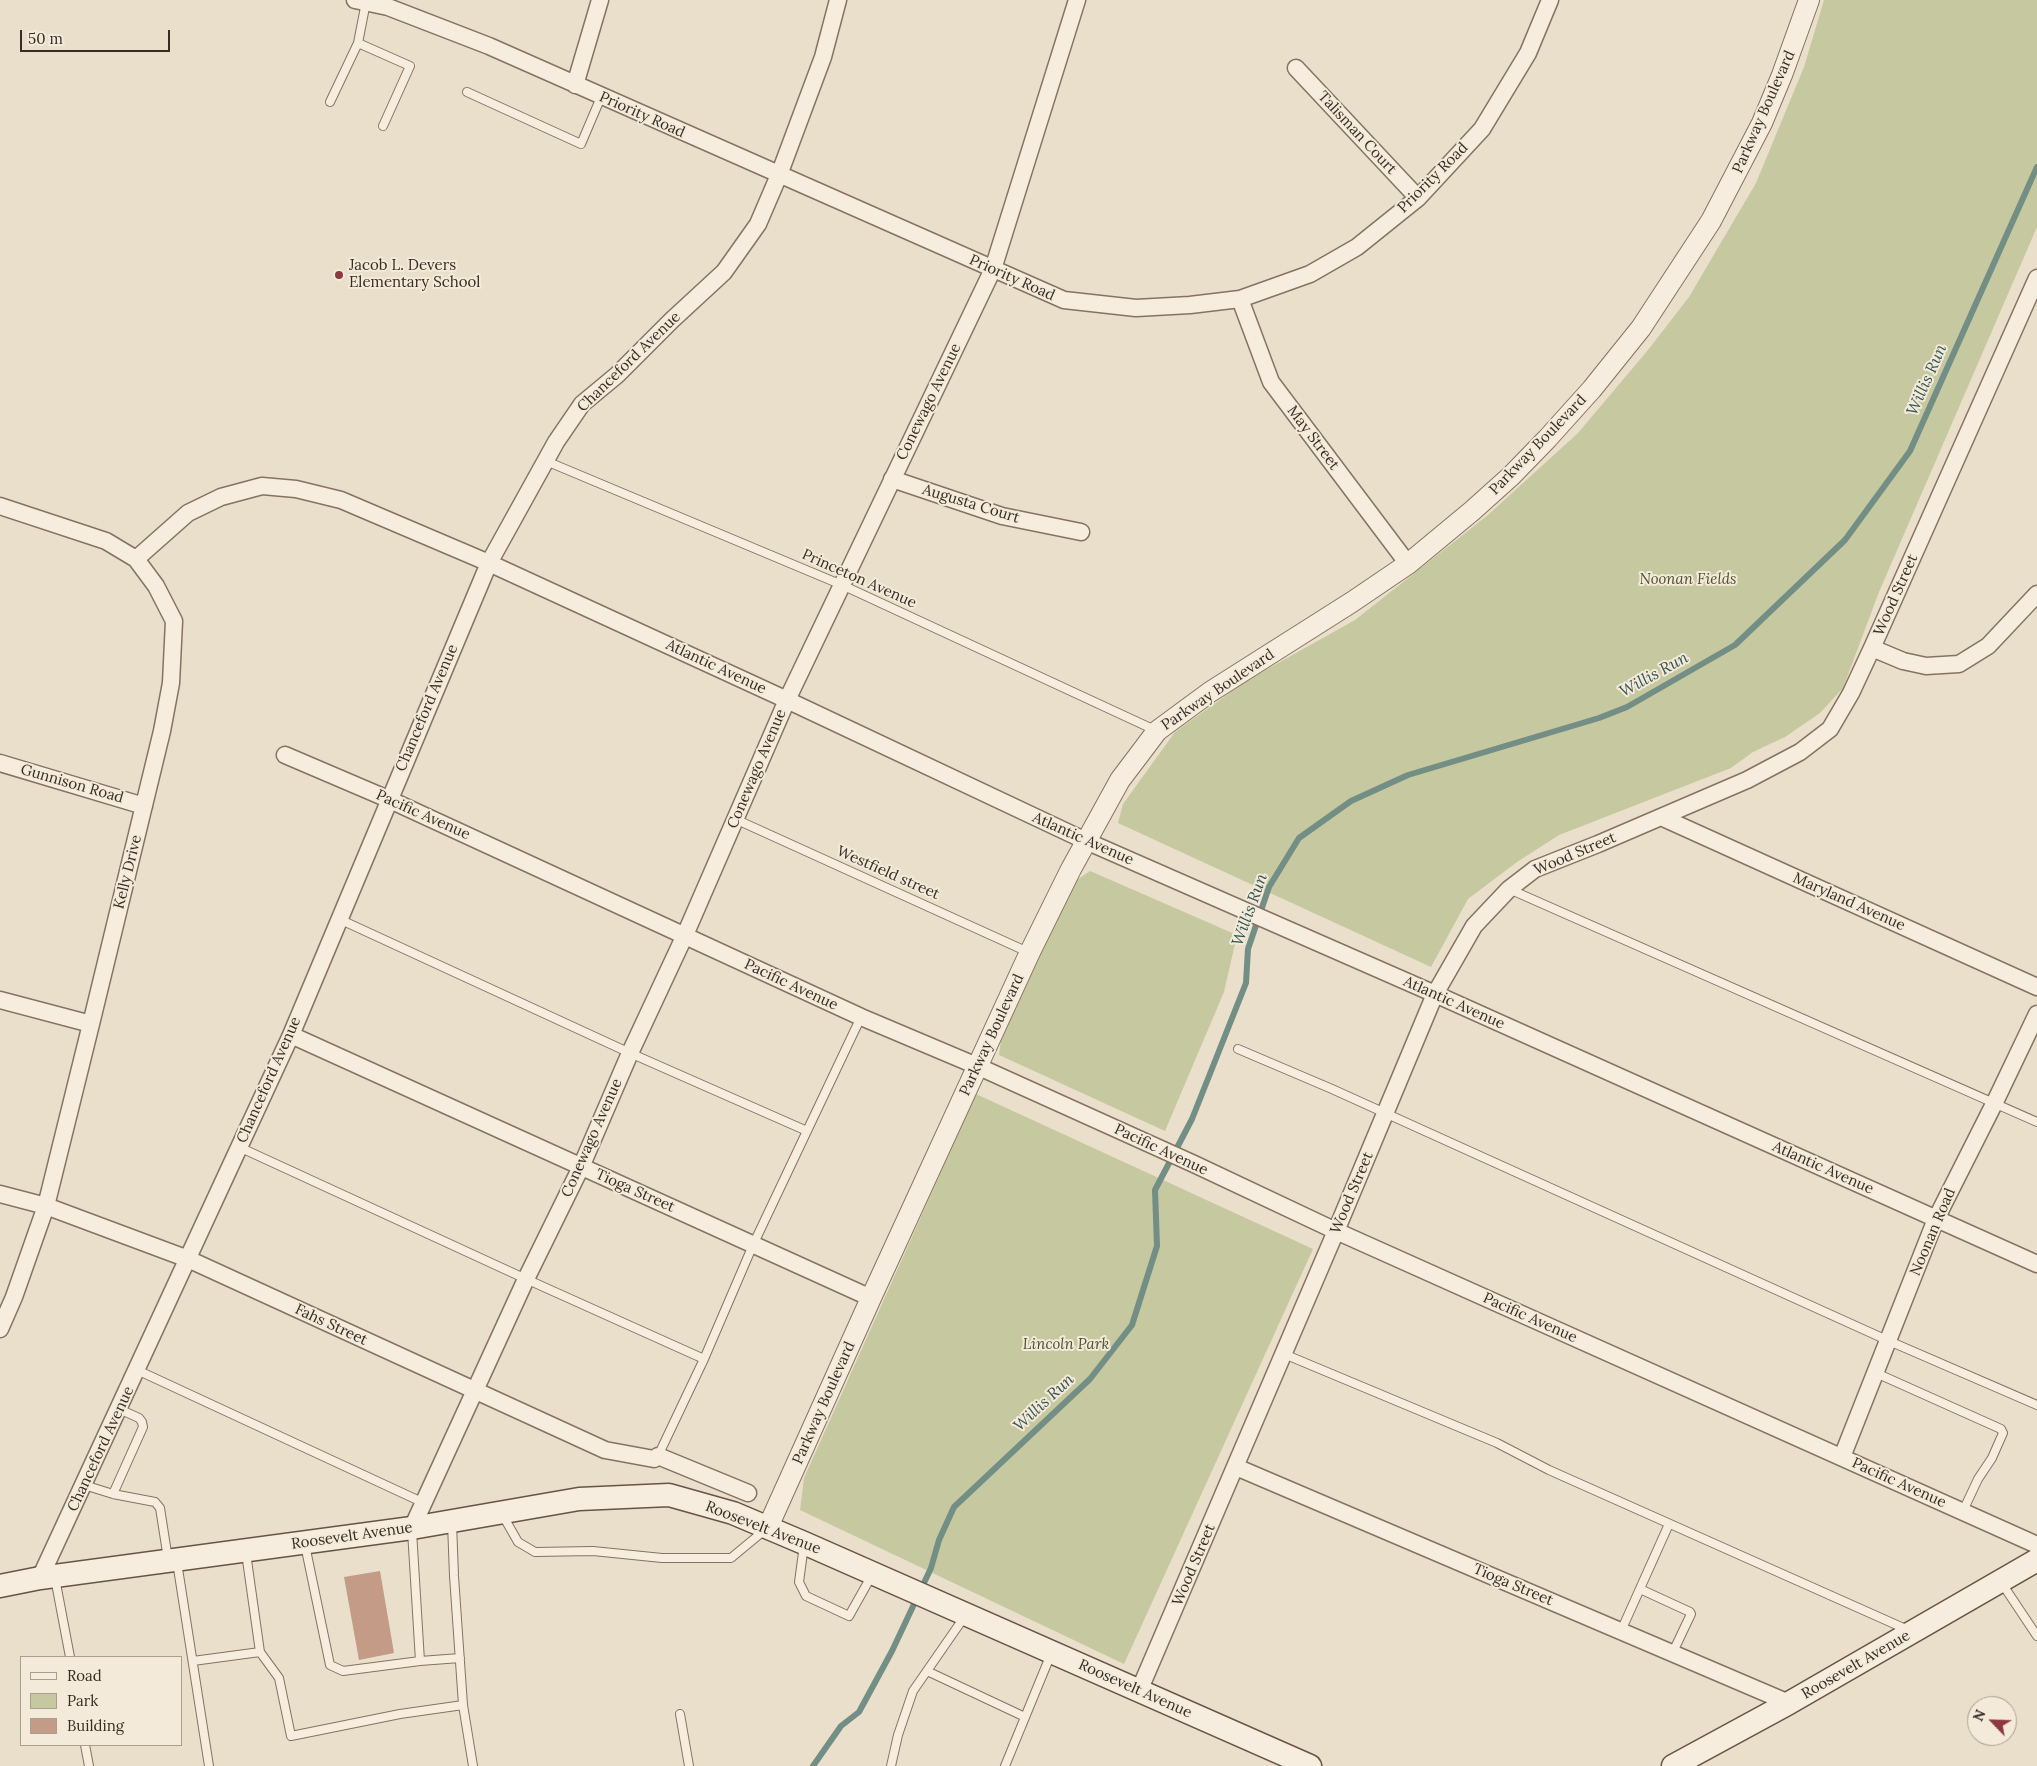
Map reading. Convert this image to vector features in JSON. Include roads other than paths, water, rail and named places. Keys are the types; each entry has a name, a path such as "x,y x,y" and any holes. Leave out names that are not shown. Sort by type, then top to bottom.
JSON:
{"main road":[{"name":"Roosevelt Avenue","path":"0,1586 48,1577 412,1528 579,1499 669,1495 733,1513 804,1542 1310,1766"},
{"name":"Roosevelt Avenue","path":"1673,1766 1789,1703 2037,1560"}],"street":[{"path":"575,85 600,0"},
{"name":"Chanceford Avenue","path":"48,1577 84,1484 291,1035 388,799 489,563 556,442 582,404 616,375 724,272 758,224 779,175 823,57 838,0"},
{"name":"Conewago Avenue","path":"412,1528 526,1279 581,1166 630,1053 685,936 787,700 993,269 1077,0"},
{"name":"Priority Road","path":"360,1 389,4 489,46 1064,300 1136,308 1190,305 1240,299 1310,274 1357,247 1418,198 1482,129 1528,54 1550,0"},
{"name":"Parkway Boulevard","path":"768,1528 1030,952 1086,841 1120,780 1157,731 1210,692 1352,602 1408,564 1511,476 1585,396 1641,328 1711,221 1737,174 1776,91 1809,0"},
{"name":"Talisman Court","path":"1296,68 1418,198"},
{"name":"Wood Street","path":"1140,1691 1386,1114 1435,994 1474,926 1509,888 1536,869 1747,780 1800,752 1830,729 1851,693 1872,648 2037,278"},
{"name":"May Street","path":"1240,299 1271,382 1408,564"},
{"name":"Augusta Court","path":"892,479 1002,516 1081,532"},
{"name":"Atlantic Avenue","path":"136,558 188,514 221,497 262,486 296,489 341,500 489,563 787,700 1086,841 1435,994 2037,1264"},
{"name":"Kelly Drive","path":"0,506 106,541 136,558 156,586 174,621 171,683 144,806 91,1024 46,1206 14,1297 0,1329"},
{"path":"1872,648 1903,661 1926,666 1959,664 1988,646 2037,594"},
{"name":"Pacific Avenue","path":"286,755 388,799 861,1017 978,1066 1336,1231 2037,1544"},
{"name":"Gunnison Road","path":"0,763 144,806"},
{"name":"Maryland Avenue","path":"1661,817 2037,987"},
{"path":"0,1000 91,1024"},
{"name":"Noonan Road","path":"1842,1457 1936,1219 2037,1014"},
{"name":"Tioga Street","path":"291,1035 871,1298"},
{"name":"Fahs Street","path":"0,1194 46,1206 188,1259 605,1450 654,1460 658,1456"},
{"path":"658,1456 748,1493"},
{"name":"Tioga Street","path":"1236,1467 1789,1703"}],"lane":[{"path":"330,102 358,43 360,1"},
{"path":"358,43 410,66 383,126"},
{"path":"467,92 581,144 601,97"},
{"name":"Princeton Avenue","path":"546,461 842,585 1157,731"},
{"name":"Westfield street","path":"735,819 1030,952"},
{"path":"1509,888 2037,1122"},
{"path":"339,919 630,1053 807,1131"},
{"path":"658,1456 704,1359 753,1245 861,1017"},
{"path":"1238,1049 1889,1341 2037,1405"},
{"path":"240,1147 704,1359"},
{"path":"1284,1354 1497,1443 1548,1470 1912,1632"},
{"path":"137,1370 424,1503"},
{"path":"1876,1373 2001,1429 2003,1433 1992,1458 1978,1479 1963,1511"},
{"path":"113,1494 143,1427 139,1418 119,1409"},
{"path":"84,1484 113,1494 155,1502 160,1508 193,1662 209,1766"},
{"path":"502,1513 518,1542 535,1552 593,1551 662,1558 731,1558 768,1528"},
{"path":"452,1521 463,1705 473,1766"},
{"path":"1621,1631 1669,1524"},
{"path":"412,1528 420,1661"},
{"path":"804,1542 799,1582 806,1596 849,1616 874,1572"},
{"path":"304,1543 330,1665 343,1671 460,1658"},
{"path":"246,1551 260,1652 279,1678 291,1736 400,1714 463,1705"},
{"path":"48,1577 70,1656"},
{"path":"2000,1581 2037,1636"},
{"path":"1640,1589 1691,1614 1672,1654"},
{"path":"892,1766 898,1734 913,1691 927,1671 957,1610"},
{"path":"193,1662 260,1652"},
{"path":"1005,1766 1051,1652"},
{"path":"927,1671 1025,1717"},
{"path":"680,1714 689,1766"},
{"path":"85,1746 89,1766"}],"waterway":[{"name":"Willis Run","path":"813,1766 841,1726 859,1712 892,1651 931,1568 939,1540 954,1507 1090,1379 1132,1325 1157,1246 1155,1190 1192,1119 1246,983 1248,949 1269,887 1299,838 1351,801 1408,775 1599,718 1627,707 1735,645 1845,540 1910,451 2037,167"}],"place":[{"name":"Jacob L. Devers Elementary School","path":"339,275"}],"park label":[{"name":"Noonan Fields","path":"1688,580"},
{"name":"Lincoln Park","path":"1066,1345"}]}
